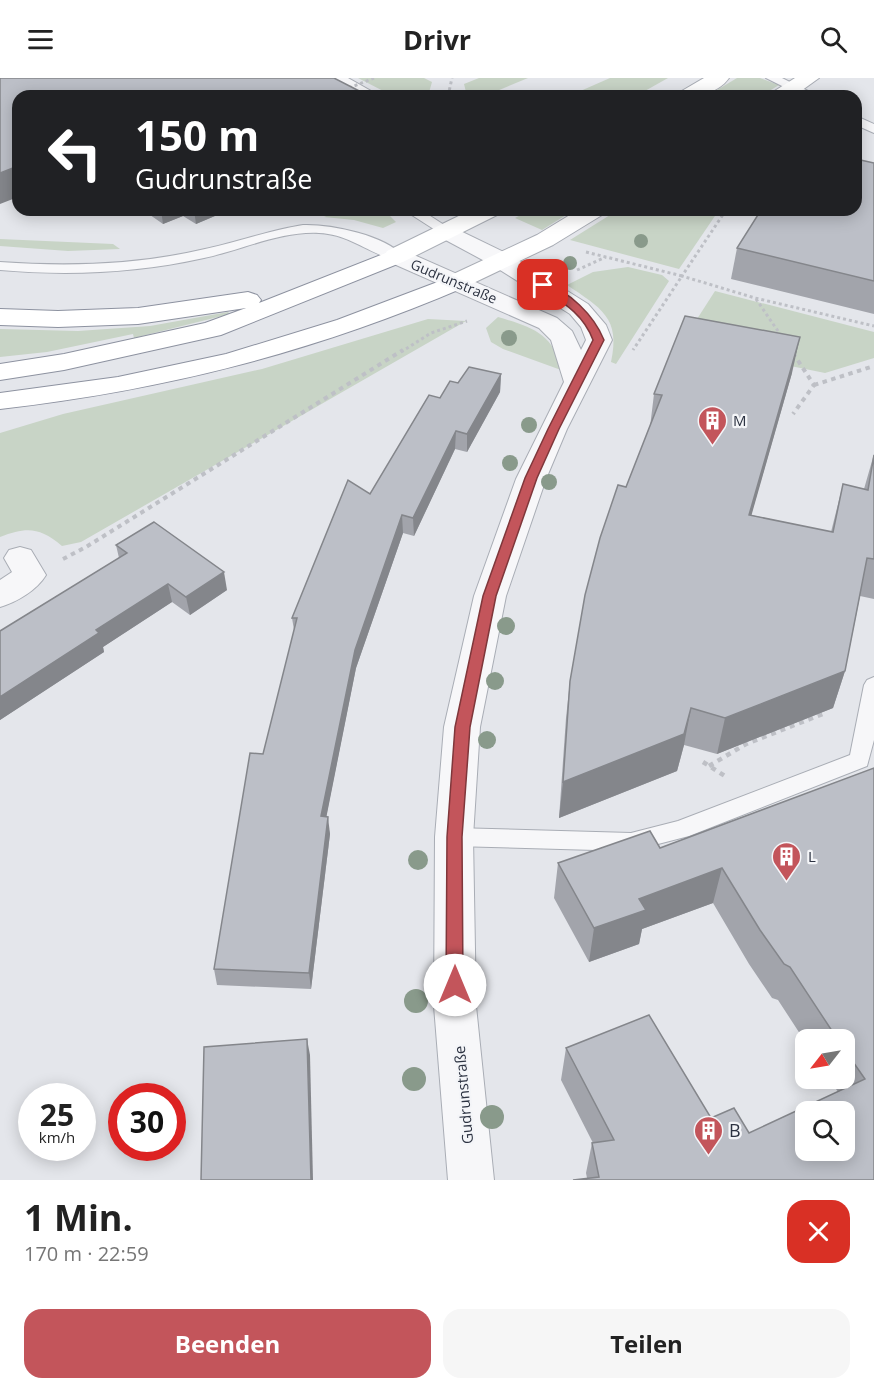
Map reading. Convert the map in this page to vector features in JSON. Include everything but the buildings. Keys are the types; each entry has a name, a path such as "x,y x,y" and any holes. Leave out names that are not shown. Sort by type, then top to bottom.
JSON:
{"main road":[{"path":"697,90 718,78"},
{"path":"0,372 64,362 177,338 246,317 396,256 478,216"},
{"path":"0,401 120,385 198,369 309,340 400,307 456,282 544,240 584,216"},
{"path":"0,317 58,319 138,316 309,291"},
{"path":"0,423 120,385"}],"street":[{"name":"Gudrunstraße","path":"448,232 501,260 579,309 593,324 599,340 531,478 490,596 462,727 454,837 455,1006 471,1180"},
{"name":"Gudrunstraße","path":"396,256 548,323 562,337 578,383"},
{"path":"0,596 25,566"}],"lane":[{"path":"772,78 799,89"},
{"path":"341,84 358,90"},
{"path":"421,216 448,232"},
{"path":"0,266 114,267 204,254 273,235 307,229 338,231 396,256"},
{"path":"454,837 631,842 681,830 859,760 871,714 874,685"}],"path":[{"path":"341,84 374,78"},
{"path":"722,216 682,276 755,298 874,326"},
{"path":"543,285 606,257"},
{"path":"755,298 814,385"},
{"path":"25,566 86,547 431,333 481,316 507,303"},
{"path":"793,414 814,385 874,366"},
{"path":"709,766 746,744 825,713"},
{"path":"703,762 724,774"}],"green space":[{"path":"358,78 424,78 432,82 430,90 381,90"},
{"path":"479,78 528,78 499,90 466,90 464,84"},
{"path":"610,78 668,78 647,90 583,90"},
{"path":"737,78 760,78 779,85 771,90 717,90"},
{"path":"390,216 396,222 383,228 354,220 324,217"},
{"path":"519,216 564,216 542,230 515,218"},
{"path":"608,216 715,216 679,269 570,240"},
{"path":"0,239 113,244 120,249 68,251 0,246"},
{"path":"628,267 662,275 669,281 616,364 611,362 613,335 606,316 567,285 593,272"},
{"path":"715,291 874,332 874,358 825,373 681,344"},
{"path":"228,312 230,314 134,338 133,334 47,352 0,357 0,329 78,331 150,326"},
{"path":"498,317 521,324 539,333 553,348 561,370 503,349 491,342 486,328"},
{"path":"428,319 466,321 81,542 62,546 46,535 25,530 0,537 0,433 63,414 262,369"}],"place":[{"name":"M","path":"712,446"},
{"name":"L","path":"787,882"},
{"name":"B","path":"708,1156"}],"route":[{"path":"455,985 454,837 462,727 490,596 531,478 599,340 593,324 579,309 543,285"}]}
